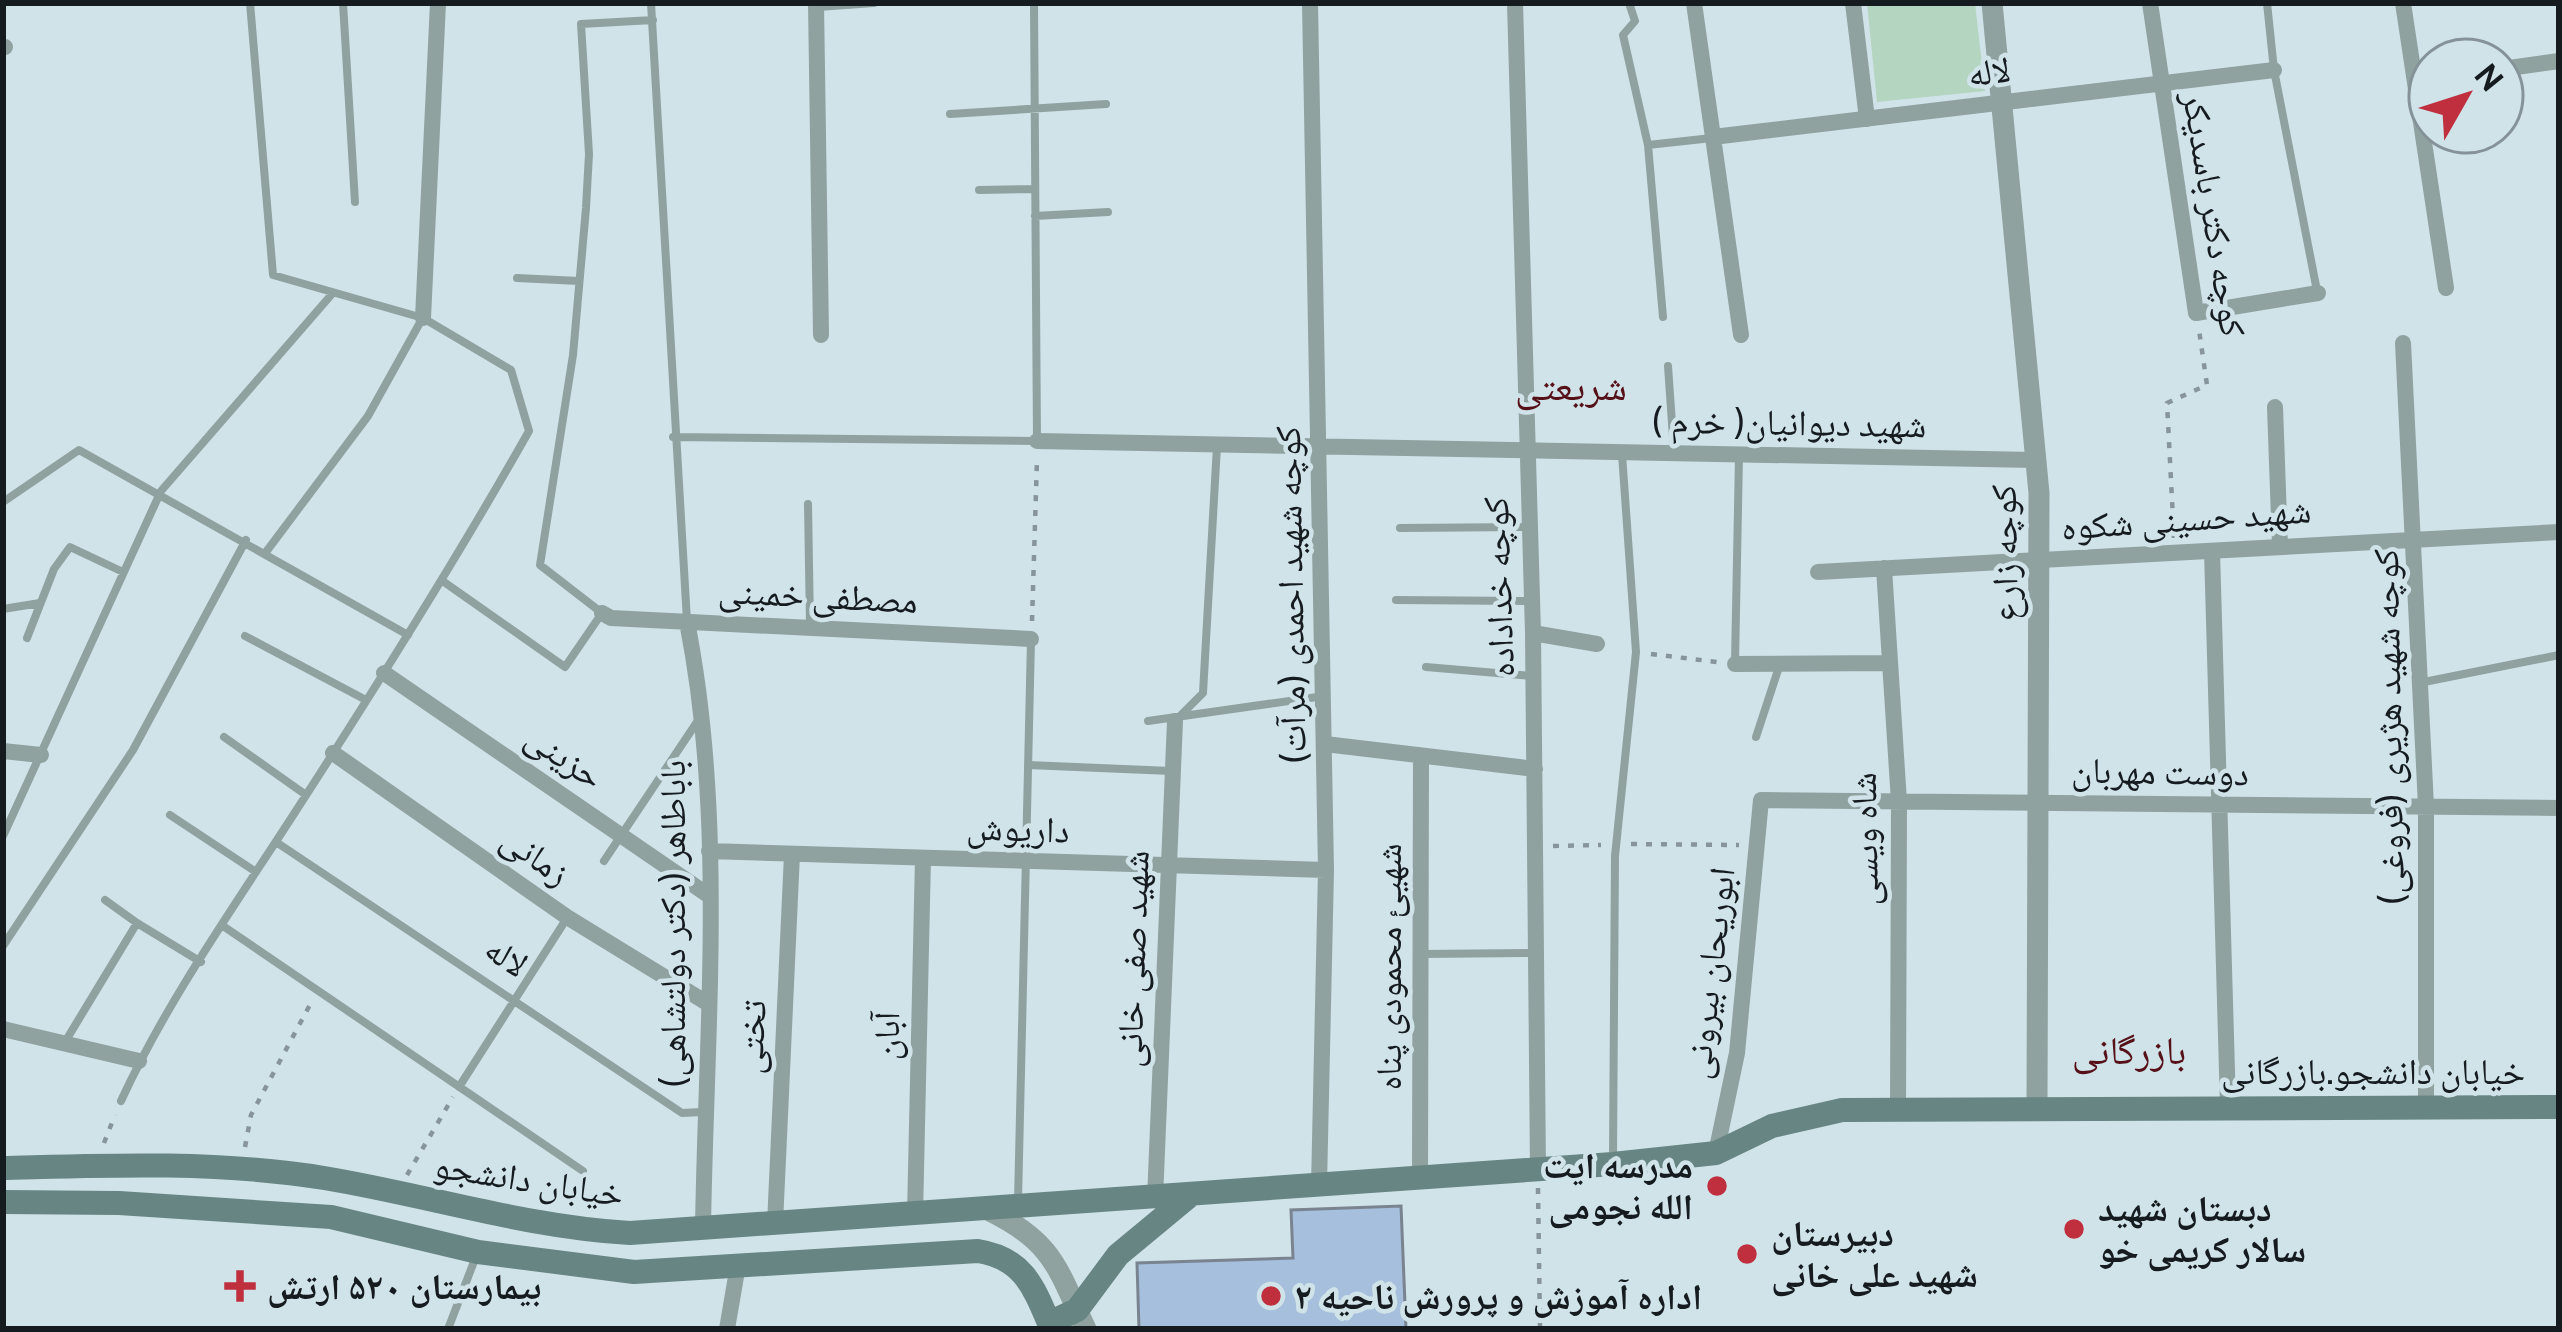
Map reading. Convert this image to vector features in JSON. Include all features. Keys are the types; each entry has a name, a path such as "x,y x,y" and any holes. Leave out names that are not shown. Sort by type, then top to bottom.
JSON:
{"main road":[{"name":"خیابان دانشجو.بازرگانی","path":"1188,1197 1716,1153 1772,1126 1842,1111 2037,1106 2559,1107"},
{"name":"خیابان دانشجو","path":"3,1168 95,1165 319,1177 564,1229 630,1233 1188,1197"},
{"path":"1050,1326 1082,1320 1118,1255 1188,1197"},
{"name":"خیابان دانشجو","path":"3,1202 141,1204 331,1217 478,1252 634,1272 978,1251 999,1254 1025,1273 1050,1326"}],"street":[{"path":"423,318 438,3"},
{"name":"کوچه شهید احمدی (مرآت)","path":"1310,3 1322,446 1326,870 1319,1186"},
{"name":"کوچه خداداده","path":"1515,3 1534,676 1538,1170"},
{"path":"1694,3 1741,335"},
{"path":"1853,3 1867,118"},
{"name":"کوچه زارع","path":"1992,3 2036,460 2037,1106"},
{"name":"کوچه دکتر باسدیکر","path":"2150,3 2196,313"},
{"path":"2402,3 2411,36"},
{"path":"817,5 820,335"},
{"path":"2526,66 2559,61"},
{"name":"لاله","path":"1713,137 2274,70"},
{"path":"2431,156 2446,288"},
{"path":"2196,313 2318,293"},
{"name":"کوچه شهید هژیری (فروغی)","path":"2403,343 2426,806 2426,1109"},
{"path":"2275,406 2280,546"},
{"name":"شهید دیوانیان( خرم )","path":"1037,441 2036,460"},
{"name":"شهید حسینی شکوه","path":"1818,572 2416,536 2559,532"},
{"path":"2212,551 2223,805 2228,1106"},
{"name":"شاه ویسی","path":"1884,568 1899,802 1898,1110"},
{"name":"مصطفی خمینی","path":"602,613 687,622 1031,639"},
{"name":"باباطاهر (دکتر دولتشاهی)","path":"687,622 705,710 709,851 703,1228"},
{"path":"1533,633 1598,644"},
{"path":"1735,664 1890,663"},
{"name":"حزینی","path":"384,673 708,895"},
{"name":"شهید صفی خانی","path":"1155,1199 1175,721"},
{"path":"1325,744 1534,769"},
{"path":"3,751 41,755"},
{"name":"زمانی","path":"333,753 568,917 706,1004"},
{"name":"شهیئ محمودی پناه","path":"1420,1178 1421,756"},
{"name":"دوست مهربان","path":"1761,800 2559,808"},
{"name":"ابوریحان بیرونی","path":"1716,1153 1737,1053 1761,800"},
{"name":"داریوش","path":"709,851 1326,870"},
{"name":"تختی","path":"775,1224 792,854"},
{"name":"آبان","path":"915,1215 923,859"},
{"path":"3,1029 139,1061"},
{"path":"988,1210 1033,1234 1048,1250 1082,1320"},
{"path":"727,1329 738,1265"}],"lane":[{"path":"121,1101 139,1061 256,872 444,582 529,431 511,370 423,318 273,275 250,3"},
{"path":"343,3 355,202"},
{"path":"651,3 687,622"},
{"path":"817,5 874,3"},
{"path":"673,437 1037,441 1034,3"},
{"path":"1629,3 1634,29 1623,35 1648,145 1663,317"},
{"path":"2267,3 2274,70 2318,293"},
{"path":"444,582 565,667 602,613 541,565 579,281 589,154 581,24 652,20"},
{"path":"950,114 1106,104"},
{"path":"1648,145 1713,137"},
{"path":"979,190 1035,189"},
{"path":"1035,216 1108,212"},
{"path":"518,278 579,281"},
{"path":"3,836 161,491 333,293"},
{"path":"266,552 368,416 423,318"},
{"path":"1668,366 1674,453"},
{"path":"1175,721 1203,693 1217,444"},
{"path":"3,502 79,450 161,491 408,635"},
{"path":"1612,1164 1616,844 1636,652 1622,452"},
{"path":"1735,664 1739,454"},
{"path":"808,504 810,628"},
{"path":"1400,528 1529,527"},
{"path":"3,946 133,750 247,540"},
{"path":"27,638 70,547 123,572"},
{"path":"1396,600 1532,602"},
{"path":"3,609 40,603"},
{"path":"244,636 366,700"},
{"path":"1018,1208 1031,639"},
{"path":"2422,682 2559,655"},
{"path":"1756,737 1779,665"},
{"path":"1426,668 1534,676"},
{"path":"1148,721 1175,721 1324,696"},
{"path":"604,861 705,710"},
{"path":"224,736 306,795"},
{"path":"1028,765 1173,771"},
{"path":"170,815 256,872"},
{"name":"لاله","path":"276,842 682,1113 705,1112"},
{"path":"104,900 201,962"},
{"path":"459,1087 568,917"},
{"path":"64,1044 137,923"},
{"path":"223,926 583,1171"},
{"path":"1421,954 1536,953"},
{"path":"448,1329 478,1252"}],"path":[{"name":"کوچه دکتر باسدیکر","path":"2175,553 2167,403 2207,385 2196,313"},
{"path":"1031,639 1037,441"},
{"path":"1636,652 1735,664"},
{"path":"1535,846 1724,842 1758,848"},
{"path":"241,1172 250,1115 291,1032 319,991"},
{"path":"397,1193 459,1087"},
{"path":"95,1165 121,1101"},
{"path":"1538,1170 1540,1329"}],"green space":[{"path":"1867,3 1975,3 1985,91 1877,102"}],"building":[{"name":"اداره آموزش و پرورش ناحیه ۲","path":"1401,1206 1406,1329 1139,1329 1137,1263 1293,1258 1291,1210"}],"place":[{"name":"مدرسه ایت الله نجومی","path":"1717,1186"},
{"name":"دبستان شهید سالار کریمی خو","path":"2074,1229"},
{"name":"دبیرستان شهید علی خانی","path":"1747,1254"},
{"name":"بیمارستان ۵۲۰ ارتش","path":"240,1286"},
{"name":"اداره آموزش و پرورش ناحیه ۲","path":"1271,1296"}],"district":[{"name":"شریعتی","path":"1571,386"},
{"name":"بازرگانی","path":"2129,1050"}]}
